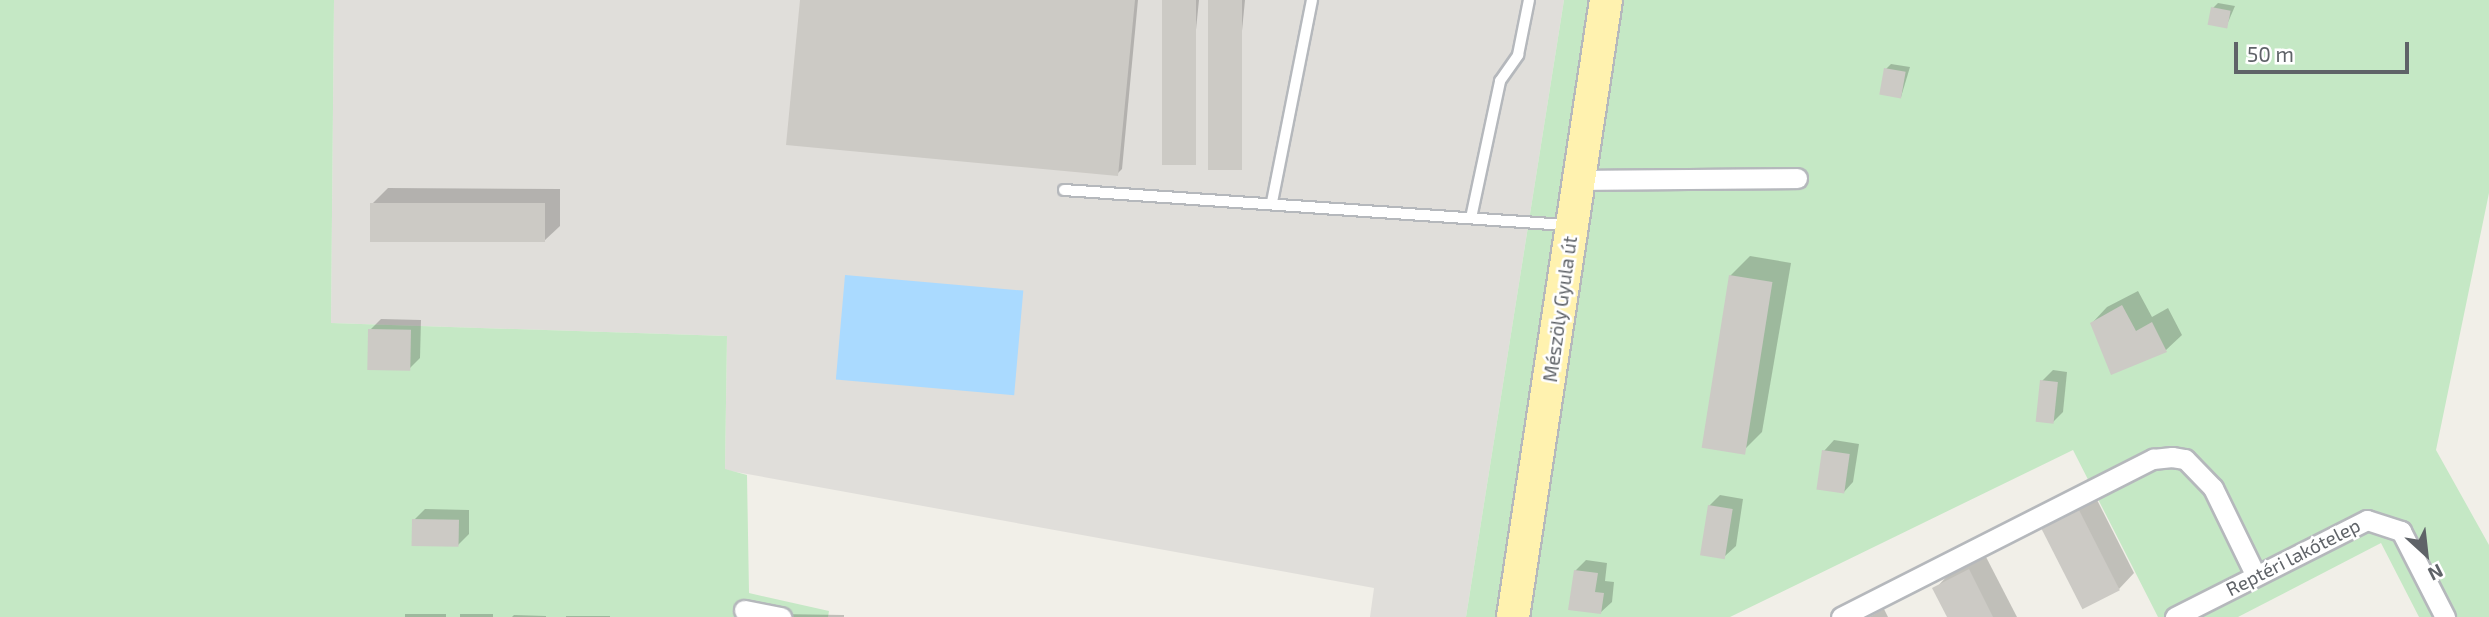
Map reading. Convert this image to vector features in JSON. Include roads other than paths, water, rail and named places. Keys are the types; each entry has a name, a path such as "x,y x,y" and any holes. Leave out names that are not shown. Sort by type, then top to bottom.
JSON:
{"main road":[{"name":"Mészöly Gyula út","path":"1513,617 1606,0"}],"street":[{"path":"1580,180 1797,178"},
{"path":"1841,617 2153,459 2172,457 2185,459 2213,488 2255,574"},
{"name":"Reptéri lakótelep","path":"2175,617 2352,523 2383,522 2401,531 2445,617"},
{"path":"744,610 781,617"}],"lane":[{"path":"1272,202 1312,0"},
{"path":"1471,218 1500,81 1518,55 1529,0"},
{"path":"1064,190 1272,202 1572,225"}],"water":[{"path":"845,275 1023,291 1014,395 836,380"}]}
